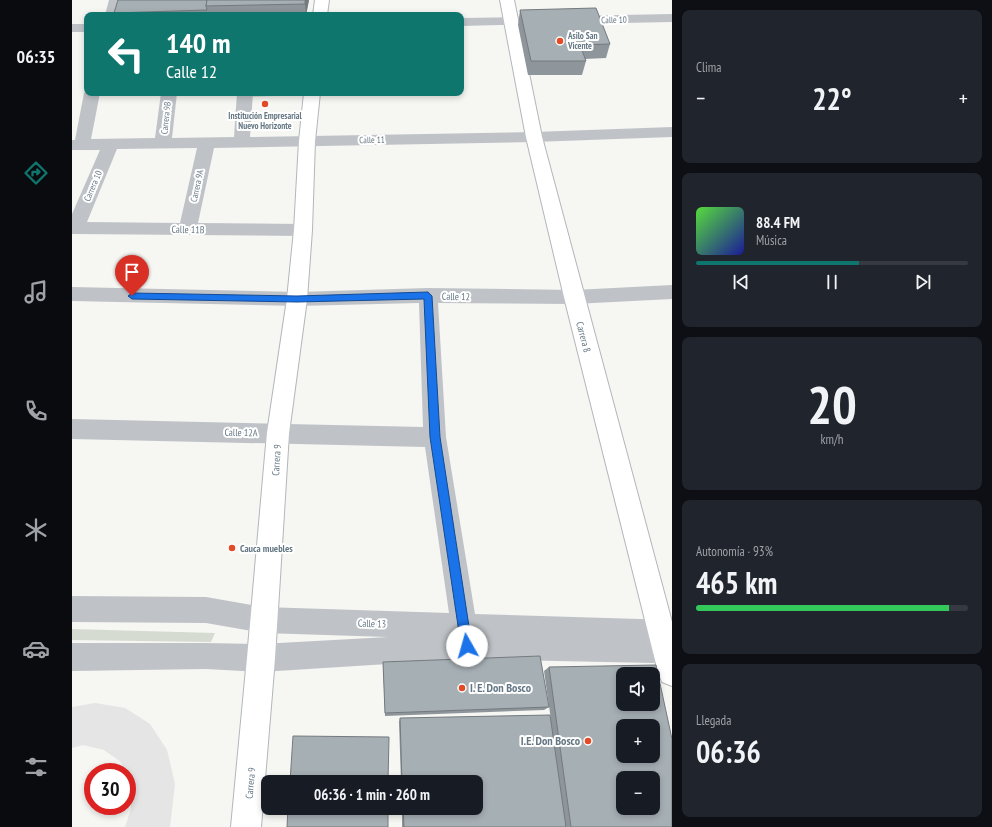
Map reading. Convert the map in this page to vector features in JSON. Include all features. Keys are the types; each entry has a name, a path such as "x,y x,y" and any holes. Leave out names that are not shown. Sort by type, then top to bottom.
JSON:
{"main road":[{"path":"320,12 322,0"},
{"name":"Carrera 8","path":"507,0 534,137 574,297 669,646"},
{"name":"Carrera 9","path":"246,827 261,658 278,433 297,299 303,230 307,141 312,96"}],"street":[{"path":"113,12 116,0"},
{"name":"Calle 10","path":"464,22 672,18"},
{"path":"72,28 84,28"},
{"path":"77,144 91,96"},
{"name":"Carrera 9B","path":"163,143 168,96"},
{"path":"242,142 245,96"},
{"name":"Calle 11","path":"77,144 534,137 672,132"},
{"name":"Carrera 9A","path":"188,229 207,142"},
{"name":"Carrera 10","path":"74,228 111,144"},
{"name":"Calle 11B","path":"74,228 303,230"},
{"name":"Calle 12","path":"72,294 297,299 428,296 574,297 672,292"},
{"path":"428,296 435,437 466,636"},
{"name":"Calle 12A","path":"72,429 435,437"},
{"name":"Calle 13","path":"72,609 206,610 263,620 466,636 653,650 669,646"},
{"name":"Calle 13","path":"72,657 206,656 261,658 466,636"}],"shaded area":[{"path":"247,96 274,96 247,97"},
{"path":"72,629 215,633 211,642 72,640"},
{"path":"95,703 125,708 150,724 167,750 175,784 170,827 125,827 129,815 136,815 136,763 121,763 104,750 83,745 72,748 72,707"}],"building":[{"path":"118,0 207,0 207,10 114,12"},
{"path":"207,0 305,0 305,4 206,6"},
{"name":"Asilo San Vicente","path":"596,8 610,44 580,45 586,61 531,61 520,10"},
{"name":"I. E. Don Bosco","path":"540,656 549,707 385,713 383,662"},
{"name":"I.E. Don Bosco","path":"656,665 656,667 616,667 616,711 660,711 660,684 672,739 672,827 571,827 549,667"},
{"path":"550,715 566,827 404,827 403,815 483,815 483,775 402,775 400,718"},
{"path":"293,736 389,737 388,775 290,775"},
{"path":"288,815 388,815 388,827 287,827"}],"place":[{"name":"Asilo San Vicente","path":"560,41"},
{"name":"Institución Empresarial Nuevo Horizonte","path":"265,104"},
{"name":"Cauca muebles","path":"232,548"},
{"name":"I. E. Don Bosco","path":"462,688"},
{"name":"I.E. Don Bosco","path":"588,741"}],"route":[{"path":"132,296 297,299 428,296 435,437 467,646"}]}
